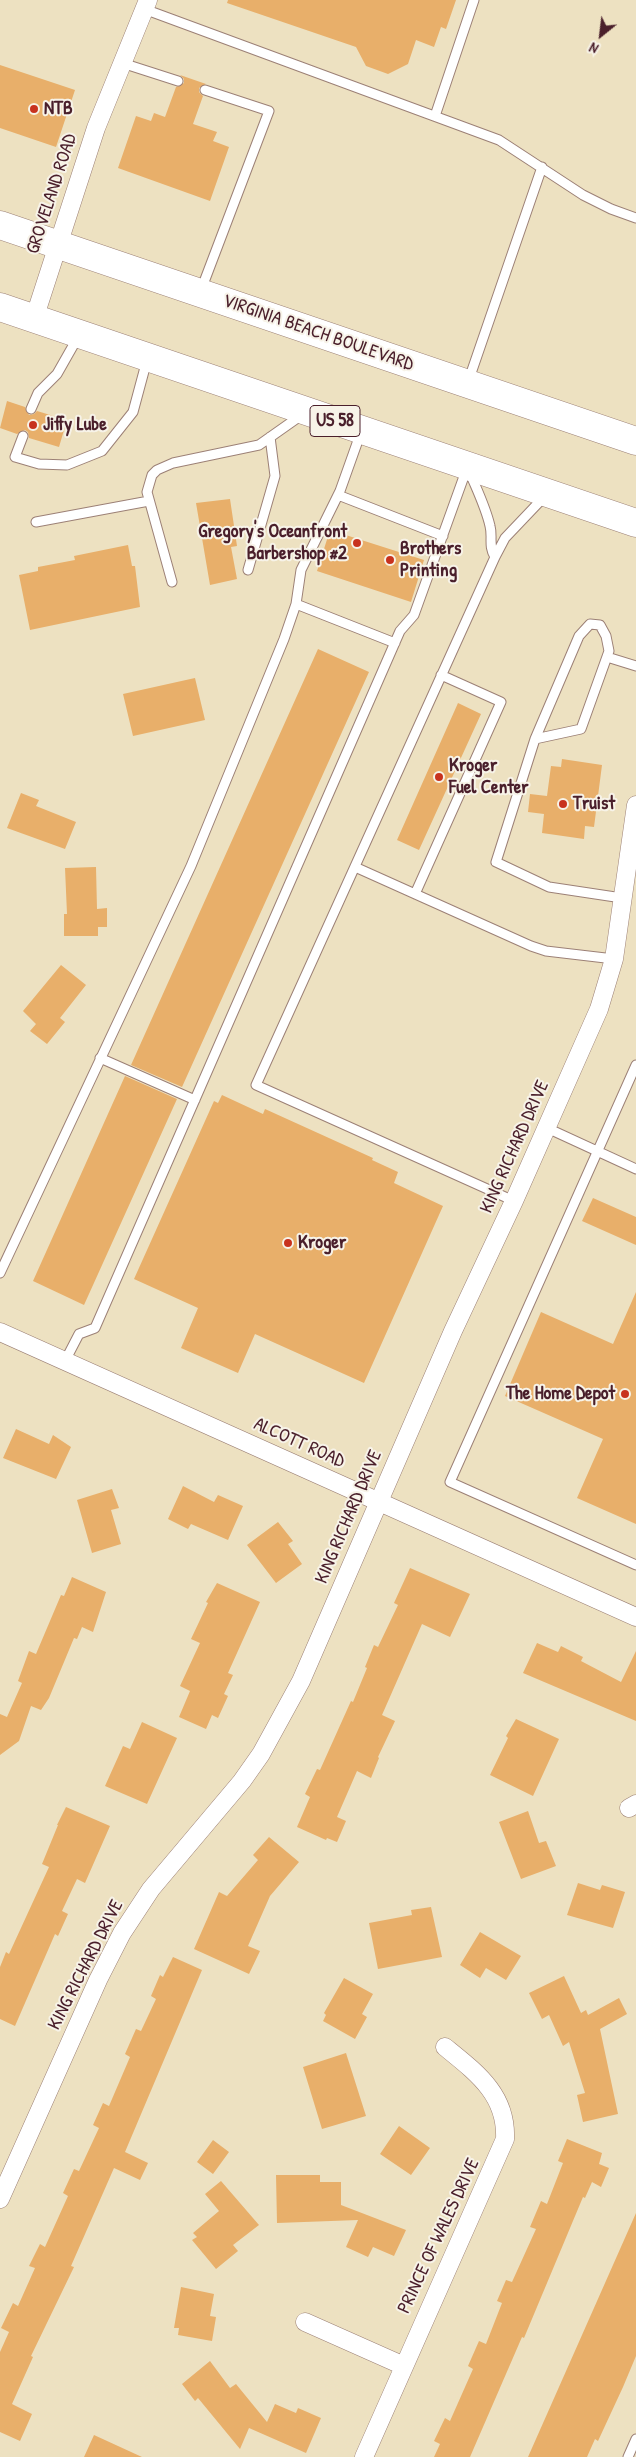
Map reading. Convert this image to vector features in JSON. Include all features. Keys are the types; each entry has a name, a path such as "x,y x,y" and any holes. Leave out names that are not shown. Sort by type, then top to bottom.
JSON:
{"main road":[{"name":"VIRGINIA BEACH BOULEVARD","path":"0,225 636,441"},
{"name":"US 58","path":"0,307 636,523"}],"street":[{"name":"GROVELAND ROAD","path":"34,319 96,128 146,4"},
{"name":"KING RICHARD DRIVE","path":"0,2199 98,1980 122,1933 151,1889 242,1781 261,1754 301,1681 453,1331 514,1201 599,1009 614,959 636,809"},
{"name":"ALCOTT ROAD","path":"0,1332 636,1617"},
{"name":"PRINCE OF WALES DRIVE","path":"364,2457 505,2139 506,2122 501,2105 471,2069 445,2047"},
{"path":"305,2322 404,2366"}],"lane":[{"path":"435,116 474,0"},
{"path":"146,4 504,142 583,195 611,209 635,216"},
{"path":"122,63 178,81"},
{"path":"200,292 268,111 205,90"},
{"path":"468,384 542,167"},
{"path":"31,409 38,393 57,374 80,334"},
{"path":"23,436 15,456 39,464 67,466 102,451 133,412 148,357"},
{"path":"172,582 147,492 152,475 157,470 174,463 260,445 307,411"},
{"path":"0,1273 191,866 296,604 301,570 338,495 362,430"},
{"path":"248,570 275,476 270,437"},
{"path":"64,1362 78,1334 95,1328 400,631 414,615 468,466"},
{"path":"468,466 488,516 491,528 490,549 494,557"},
{"path":"514,1201 256,1085 494,557 511,531 548,493"},
{"path":"338,495 443,536"},
{"path":"36,522 149,501"},
{"path":"296,604 395,643"},
{"path":"535,739 581,729 609,651 606,636 600,625 590,624 579,636 535,739 496,862 549,887 622,898"},
{"path":"607,658 636,666"},
{"path":"415,894 501,702 442,675"},
{"path":"355,867 539,948 614,959"},
{"path":"100,1058 195,1100"},
{"path":"636,1065 596,1150 450,1482 636,1565"},
{"path":"547,1128 636,1169"},
{"path":"628,2457 636,2439"}],"building":[{"path":"228,0 456,0 446,29 441,27 434,47 416,40 408,64 388,74 366,66 356,47 227,3"},
{"name":"NTB","path":"0,65 75,90 56,147 0,128"},
{"path":"180,75 206,84 199,88 199,92 203,96 193,124 217,132 213,141 229,147 210,201 118,168 136,116 151,121 154,113 165,117 176,87 184,83 184,79"},
{"name":"Jiffy Lube","path":"7,401 25,407 29,415 37,411 67,420 59,447 29,438 28,432 25,430 17,434 0,428"},
{"path":"230,499 237,546 231,547 237,579 210,585 196,503"},
{"path":"330,530 424,560 411,602 317,571"},
{"path":"128,545 132,566 135,566 140,607 30,630 19,575 38,571 38,567 75,560 74,556"},
{"path":"318,649 369,672 182,1087 131,1065"},
{"path":"195,678 205,720 133,736 123,694"},
{"name":"Kroger Fuel Center","path":"458,703 481,714 419,850 397,840"},
{"name":"Truist","path":"562,759 602,765 594,827 585,826 584,839 542,833 544,814 528,812 530,794 547,796 551,766 561,767"},
{"path":"21,793 39,800 36,806 76,822 65,849 7,828"},
{"path":"96,867 97,909 107,908 107,927 98,927 98,936 64,936 64,914 67,914 65,868"},
{"path":"61,965 86,985 60,1018 65,1022 47,1044 30,1031 36,1024 23,1011"},
{"path":"125,1076 177,1099 84,1305 33,1281"},
{"name":"Kroger","path":"222,1095 263,1114 265,1109 373,1158 372,1160 398,1172 394,1183 443,1206 364,1383 255,1334 238,1373 181,1348 198,1308 134,1279 214,1101 218,1103"},
{"path":"593,1198 636,1217 636,1245 582,1221"},
{"path":"636,1292 636,1524 577,1498 603,1439 505,1396 541,1312 613,1344"},
{"path":"16,1429 49,1444 53,1435 71,1447 56,1479 3,1458"},
{"path":"183,1486 214,1502 218,1495 243,1506 228,1540 191,1524 188,1529 168,1519"},
{"path":"112,1489 119,1508 111,1510 121,1544 92,1553 77,1500"},
{"path":"278,1522 293,1541 288,1544 302,1564 276,1583 247,1545"},
{"path":"410,1568 470,1594 450,1637 422,1624 382,1715 395,1721 378,1757 371,1778 357,1771 337,1817 346,1821 337,1842 327,1838 326,1840 297,1827 310,1797 305,1794 317,1769 320,1770 351,1701 353,1702 374,1645 378,1647 398,1605 394,1603"},
{"path":"72,1577 106,1592 93,1632 82,1627 77,1639 74,1638 49,1698 41,1710 31,1706 19,1741 0,1755 0,1714 7,1717 22,1683 18,1681 29,1651 36,1654 61,1595 64,1596"},
{"path":"217,1583 260,1602 228,1673 233,1675 224,1694 228,1696 218,1718 212,1715 206,1729 179,1717 190,1691 180,1686 200,1643 191,1639 208,1603 206,1602"},
{"path":"537,1643 558,1652 561,1646 583,1657 581,1661 621,1682 636,1651 636,1721 523,1673"},
{"path":"516,1719 559,1739 533,1796 490,1775 508,1738 506,1736"},
{"path":"142,1722 177,1738 147,1804 105,1786 123,1746 130,1749"},
{"path":"66,1807 110,1826 85,1883 77,1879 62,1911 68,1914 58,1936 55,1934 15,2026 0,2019 0,1967 6,1952 9,1954 49,1867 42,1864"},
{"path":"528,1811 539,1843 546,1841 556,1866 521,1879 499,1822"},
{"path":"269,1837 299,1862 270,1896 248,1946 260,1951 249,1974 194,1949 219,1892 227,1896 258,1860 253,1855"},
{"path":"578,1883 600,1890 602,1885 625,1892 613,1928 567,1915"},
{"path":"431,1907 442,1957 378,1969 369,1923 412,1915 411,1910"},
{"path":"480,1932 521,1956 506,1980 486,1968 480,1978 460,1965"},
{"path":"173,1957 202,1970 125,2152 148,2163 140,2180 114,2168 71,2266 74,2267 31,2356 33,2357 12,2404 32,2414 20,2441 0,2432 0,2352 9,2332 1,2328 13,2303 18,2306 35,2268 29,2266 40,2244 45,2247 68,2196 63,2193 74,2169 79,2171 99,2128 93,2125 103,2103 109,2106 130,2057 125,2054 136,2029 141,2031 156,1999 151,1996 160,1975 163,1977"},
{"path":"564,1976 581,2013 586,2010 588,2015 619,1998 627,2014 600,2029 618,2114 583,2122 577,2095 585,2093 569,2042 563,2046 549,2015 542,2019 529,1993"},
{"path":"344,1978 373,1994 362,2014 367,2017 355,2039 323,2021 326,2015 324,2013"},
{"path":"346,2053 366,2116 322,2129 303,2067"},
{"path":"399,2126 430,2148 411,2175 380,2154"},
{"path":"567,2139 602,2153 599,2164 609,2168 601,2187 592,2182 585,2198 583,2197 524,2338 522,2337 470,2457 434,2457 440,2444 434,2441 445,2418 450,2421 473,2369 468,2366 479,2341 486,2344 502,2303 497,2301 506,2280 512,2282 536,2229 530,2227 541,2201 547,2204 563,2163 558,2161"},
{"path":"213,2140 229,2152 213,2174 197,2162"},
{"path":"276,2175 320,2175 320,2182 341,2182 341,2205 406,2230 394,2256 373,2247 368,2257 346,2247 358,2220 277,2223"},
{"path":"221,2181 259,2225 233,2245 238,2251 216,2269 192,2240 197,2237 193,2233 219,2211 205,2194"},
{"path":"636,2213 636,2356 623,2387 598,2441 595,2439 587,2457 528,2457"},
{"path":"181,2287 214,2294 210,2316 216,2317 212,2341 178,2335 179,2328 174,2328"},
{"path":"210,2361 230,2388 236,2384 267,2422 275,2404 296,2413 298,2408 321,2418 306,2453 249,2428 240,2449 198,2398 195,2401 182,2384"},
{"path":"94,2435 142,2457 84,2457"}],"place":[{"name":"NTB","path":"34,109"},
{"name":"Jiffy Lube","path":"33,425"},
{"name":"Gregory's Oceanfront Barbershop #2","path":"357,543"},
{"name":"Brothers Printing","path":"390,560"},
{"name":"Kroger Fuel Center","path":"439,777"},
{"name":"Truist","path":"563,804"},
{"name":"Kroger","path":"288,1243"},
{"name":"The Home Depot","path":"625,1394"}]}
